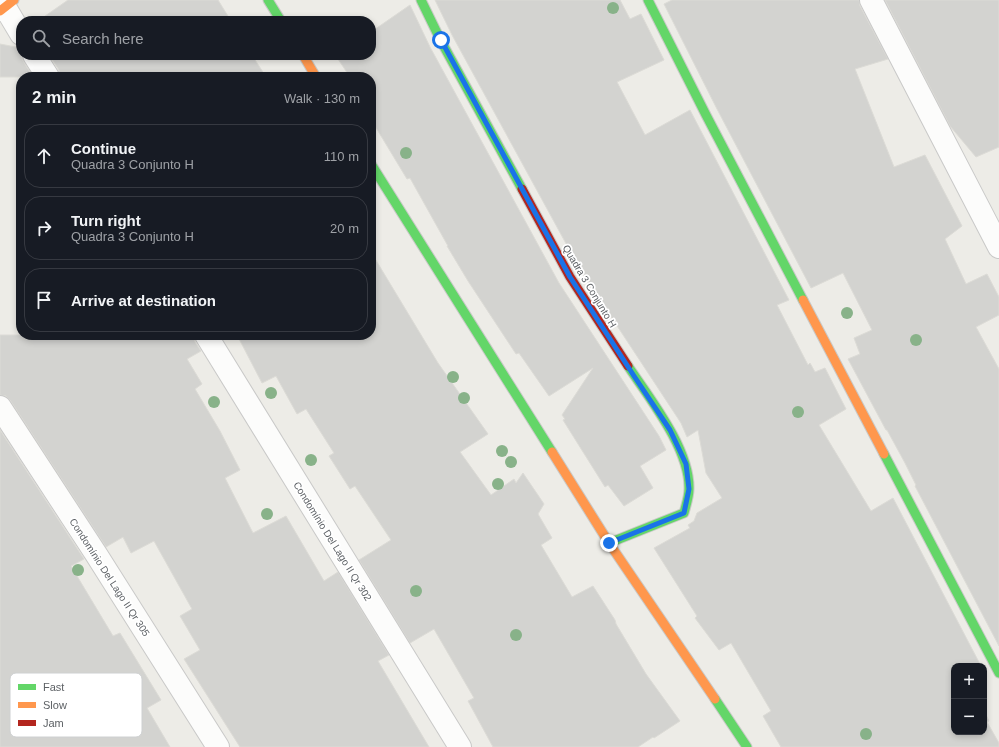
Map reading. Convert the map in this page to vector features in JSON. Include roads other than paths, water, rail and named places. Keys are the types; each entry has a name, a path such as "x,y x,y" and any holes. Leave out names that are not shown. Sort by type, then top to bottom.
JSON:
{"street":[{"path":"268,0 278,16"},
{"name":"Quadra 3 Conjunto H","path":"421,0 441,40 570,277 670,430 686,464 689,489 684,513 609,543"},
{"path":"648,0 706,115 999,673"},
{"path":"870,0 999,248"},
{"path":"6,6 16,25"},
{"path":"37,60 45,72"},
{"path":"306,60 313,72"},
{"path":"376,172 609,543 747,747"},
{"name":"Condomínio Del Lago II Qr 302","path":"209,340 460,747"},
{"name":"Condomínio Del Lago II Qr 305","path":"0,407 96,554 218,747"}]}
